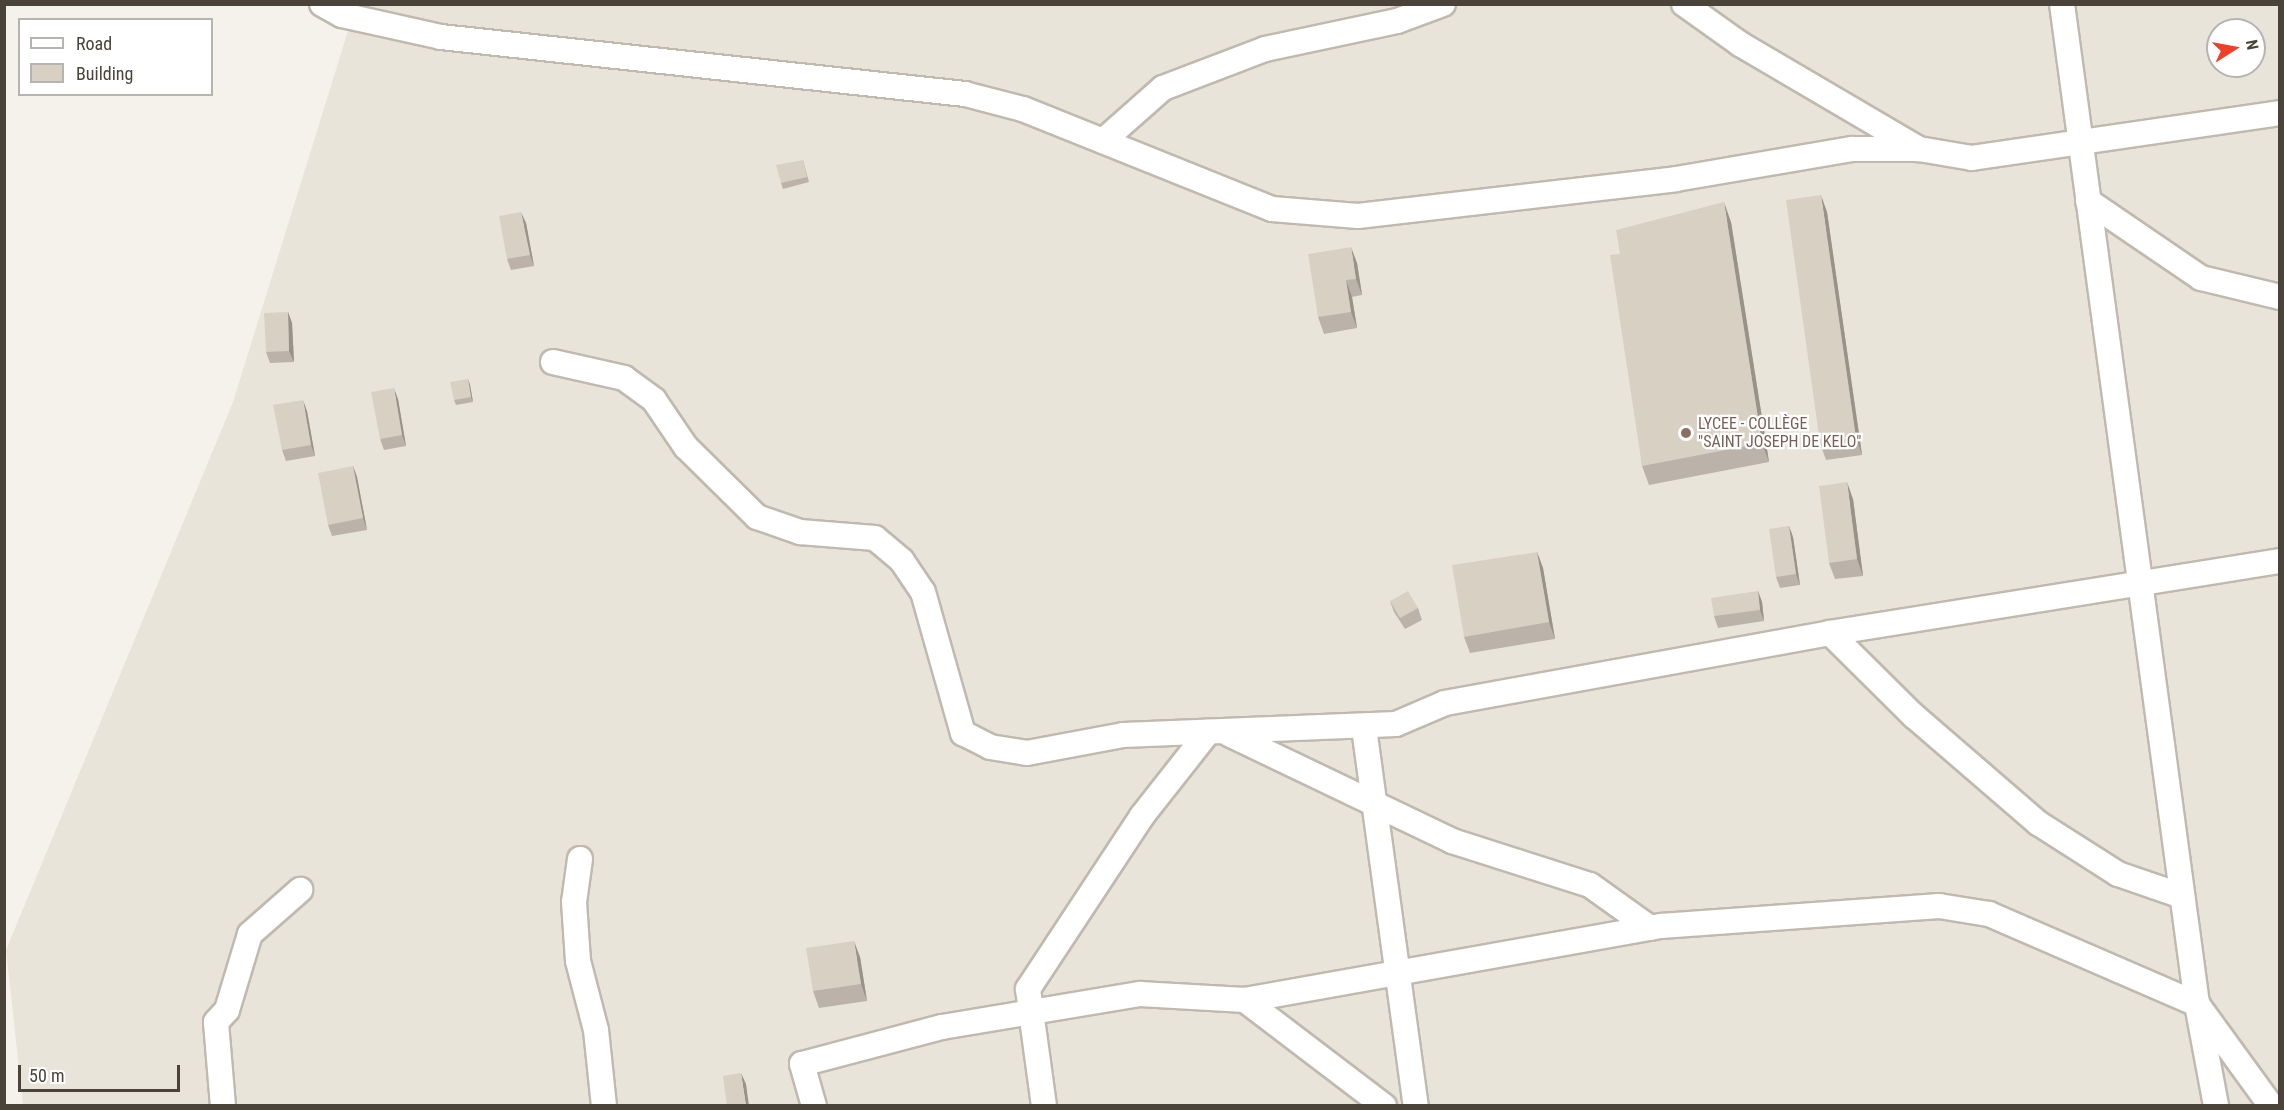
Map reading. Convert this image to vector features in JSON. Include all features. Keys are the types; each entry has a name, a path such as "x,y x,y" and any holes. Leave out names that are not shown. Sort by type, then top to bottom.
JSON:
{"street":[{"path":"321,4 342,15 441,37 965,94 1023,109 1272,209 1358,216 1676,179 1852,149 1919,149 1972,158 2081,146 2147,130 2280,113"},
{"path":"1103,141 1163,88 1265,49 1398,21 1443,4"},
{"path":"1684,4 1740,44 1919,149"},
{"path":"2062,4 2197,1004 2216,1106"},
{"path":"2088,201 2201,278 2280,297"},
{"path":"553,362 624,378 654,400 686,447 757,517 800,532 875,538 902,561 922,592 963,733 990,747 1027,753 1123,735 1364,728 1423,716 1445,703 1830,633 2280,561"},
{"path":"1830,633 1914,716 2038,823 2118,874 2182,896"},
{"path":"1364,728 1394,973 1416,1106"},
{"path":"1216,732 1373,807 1452,841 1590,885 1650,928"},
{"path":"1044,1106 1028,989 1142,816 1216,732"},
{"path":"580,859 574,902 578,961 596,1030 604,1106"},
{"path":"223,1106 216,1077 216,1022 227,1010 250,934 300,890"},
{"path":"813,1106 802,1064 942,1027 1031,1011 1140,994 1245,1000 1650,928 1939,906 1989,914 2197,1004 2271,1106"},
{"path":"1245,1000 1384,1106"}],"shaded area":[{"path":"356,5 2279,5 2279,1105 23,1105 6,950 233,402"}],"building":[{"path":"803,160 807,177 781,183 776,165"},
{"path":"1821,195 1856,438 1820,443 1786,200"},
{"path":"1724,202 1762,443 1642,466 1610,255 1620,254 1616,230"},
{"path":"521,212 530,255 507,259 499,216"},
{"path":"1351,247 1356,279 1346,280 1351,312 1318,317 1308,254"},
{"path":"288,312 289,351 266,352 264,313"},
{"path":"468,379 471,397 454,400 450,382"},
{"path":"394,388 402,435 380,439 371,392"},
{"path":"303,400 311,445 282,450 273,405"},
{"path":"353,466 363,518 328,525 318,473"},
{"path":"1847,482 1857,559 1829,563 1819,486"},
{"path":"1789,526 1796,574 1776,577 1769,529"},
{"path":"1537,552 1549,622 1464,637 1452,565"},
{"path":"1408,591 1418,608 1400,618 1390,601"},
{"path":"1758,591 1760,610 1714,616 1711,598"},
{"path":"854,941 861,984 813,991 806,948"},
{"path":"741,1073 746,1106 727,1106 723,1076"}],"place":[{"name":"LYCEE - COLLÈGE \"SAINT JOSEPH DE KELO\"","path":"1686,433"}]}
